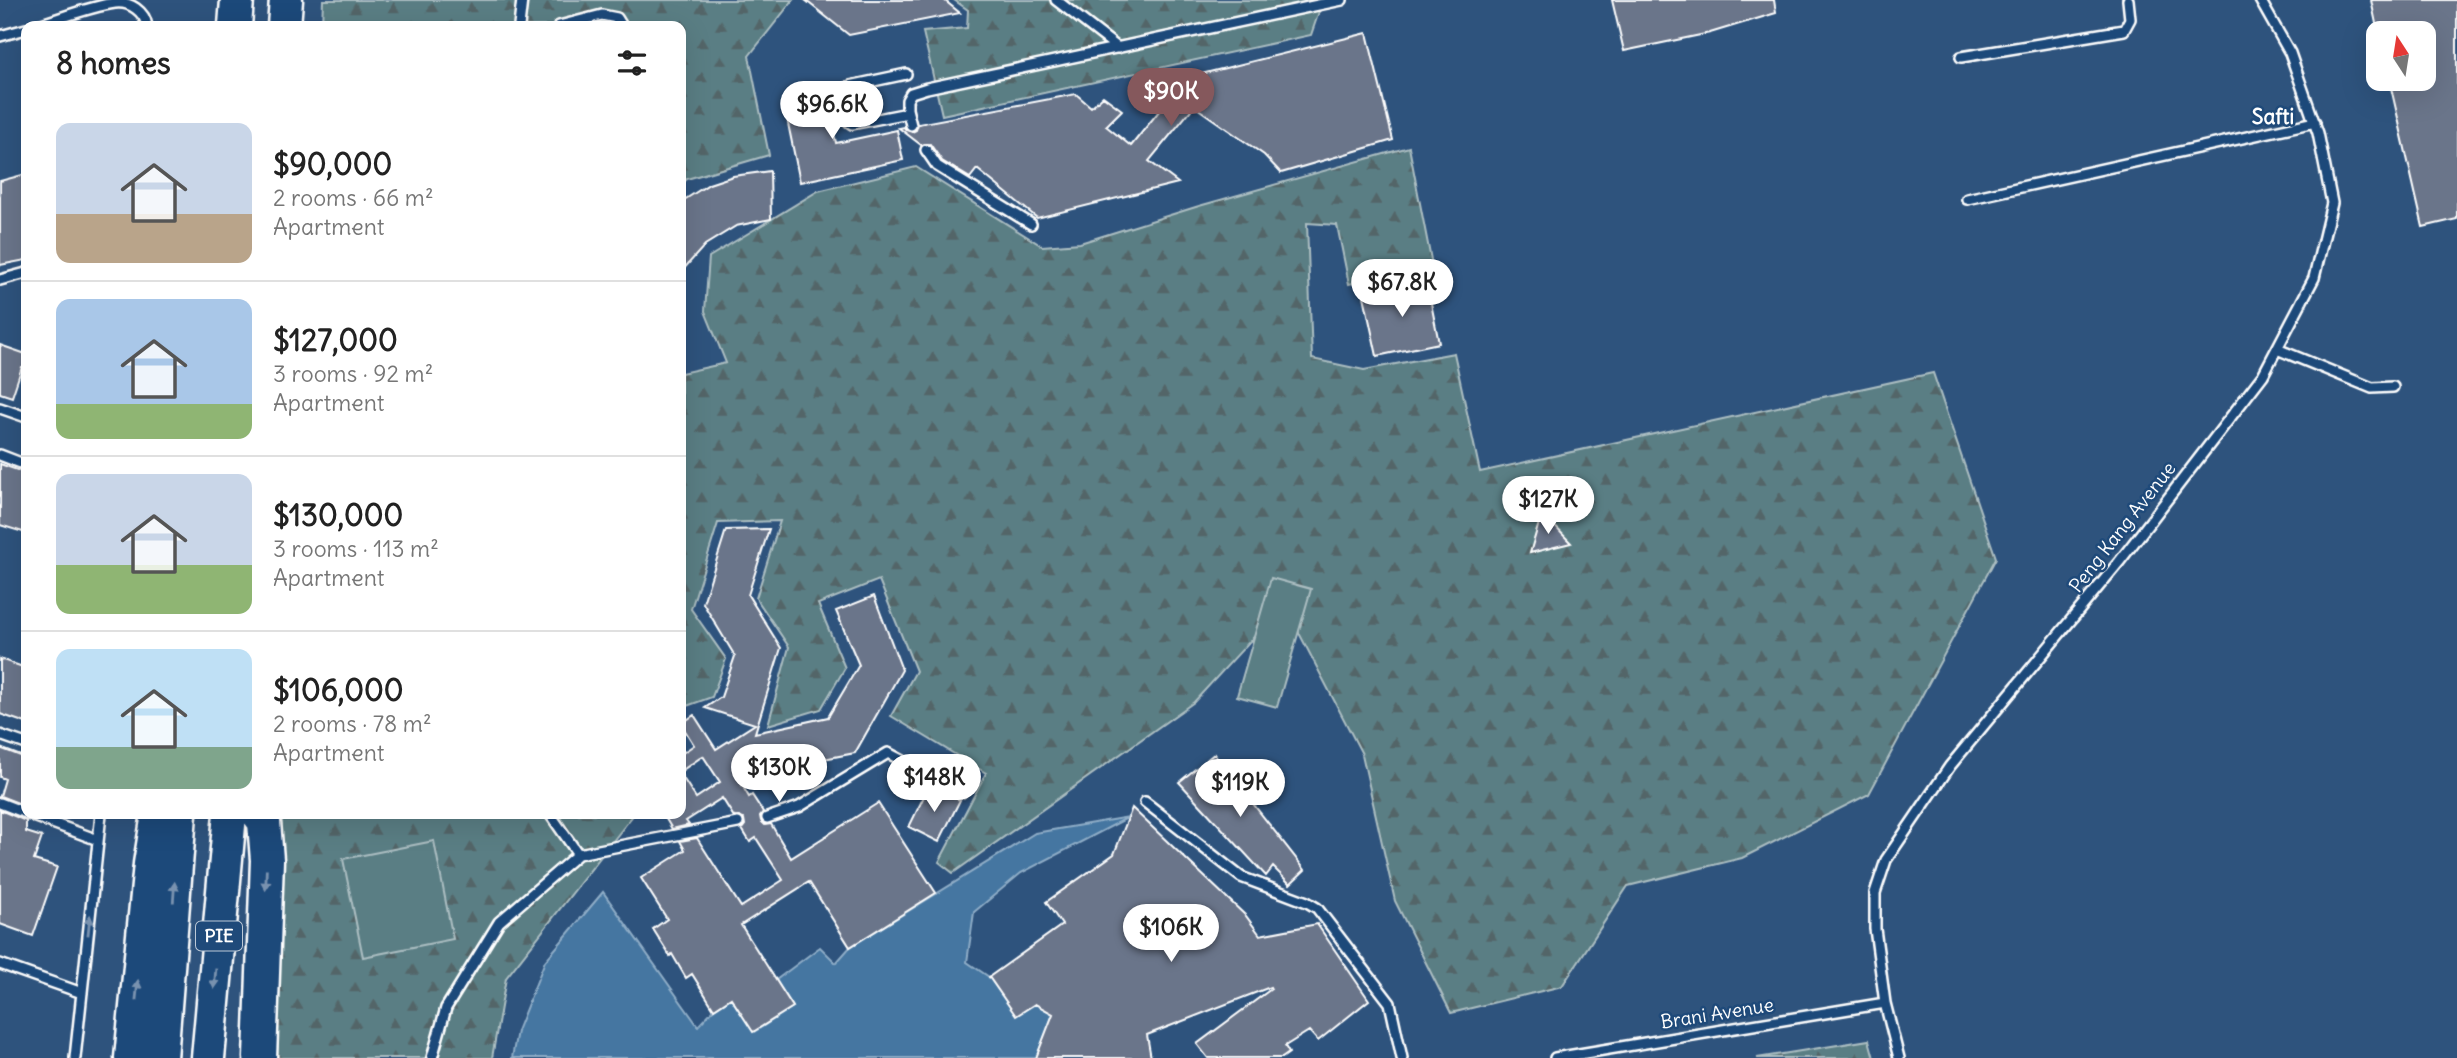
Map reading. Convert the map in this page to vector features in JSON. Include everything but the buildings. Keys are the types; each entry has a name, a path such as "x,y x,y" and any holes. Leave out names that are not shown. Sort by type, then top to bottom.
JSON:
{"highway":[{"path":"235,21 237,0"},
{"path":"284,21 285,0"},
{"path":"131,1058 150,863 157,819"},
{"name":"PIE","path":"161,1058 180,819"},
{"name":"PIE","path":"208,1058 230,819"},
{"path":"260,1058 267,860 262,819"}],"lane":[{"path":"520,21 522,0"},
{"path":"1056,0 1118,48"},
{"path":"911,125 907,100 911,93 927,88 1342,0"},
{"path":"1961,57 2124,30 2130,19 2128,0"},
{"name":"Peng Kang Avenue","path":"1899,1058 1885,1003 1875,929 1875,893 1886,860 1950,766 2119,562 2263,375 2314,278 2332,203 2315,122 2290,53 2260,0"},
{"path":"52,21 117,2 137,9 146,21"},
{"path":"579,21 602,15 617,18 619,21"},
{"path":"0,36 21,30"},
{"path":"906,74 850,86 844,90 843,95 849,122 852,124 908,113"},
{"path":"1967,199 2315,122"},
{"path":"926,150 937,166 1031,224"},
{"path":"0,280 21,274"},
{"path":"2277,349 2372,388 2393,387"},
{"path":"0,408 21,415"},
{"path":"0,455 21,463"},
{"path":"0,735 21,742"},
{"path":"767,818 799,807 888,753 962,792"},
{"path":"1145,802 1241,877 1317,908 1390,1003 1402,1058"},
{"path":"0,803 21,811"},
{"path":"43,819 98,840"},
{"path":"75,1058 100,819"},
{"path":"554,819 578,854"},
{"path":"432,1058 446,1008 499,922 578,854 738,824"},
{"path":"0,964 82,993"},
{"name":"Brani Avenue","path":"1555,1058 1885,1003"}],"green space":[{"path":"323,0 793,0 749,56 769,155 686,180 686,21 322,21"},
{"path":"954,0 1323,0 1311,35 942,115 923,32 967,28 968,10"},
{"path":"1409,147 1432,265 1349,284 1337,225 1307,223 1312,359 1364,370 1454,353 1480,472 1933,373 1996,558 1869,794 1742,858 1628,886 1562,986 1451,1013 1395,901 1362,754 1284,604 1194,702 953,873 939,862 986,773 891,716 916,671 879,580 818,604 845,668 821,709 768,725 789,647 756,598 780,521 718,523 691,609 726,659 712,697 686,706 686,372 726,363 705,311 709,257 818,191 916,167 1042,246 1080,243 1199,206"},
{"path":"1271,578 1311,589 1277,707 1237,696"},
{"path":"278,819 630,819 506,978 492,1058 256,1058 266,982"},
{"path":"434,841 453,939 363,957 343,859"},
{"path":"1869,1040 1874,1058 1757,1058"}],"water":[{"path":"1129,817 1021,873 974,912 967,962 989,977 1016,1015 1035,1004 1053,1014 1036,1058 512,1058 517,1031 545,961 603,892 698,1026 714,1009 731,998 754,1032 793,1007 776,980 820,947 836,963 850,947 1035,833"}],"district":[{"name":"Safti","path":"2273,117"}]}
